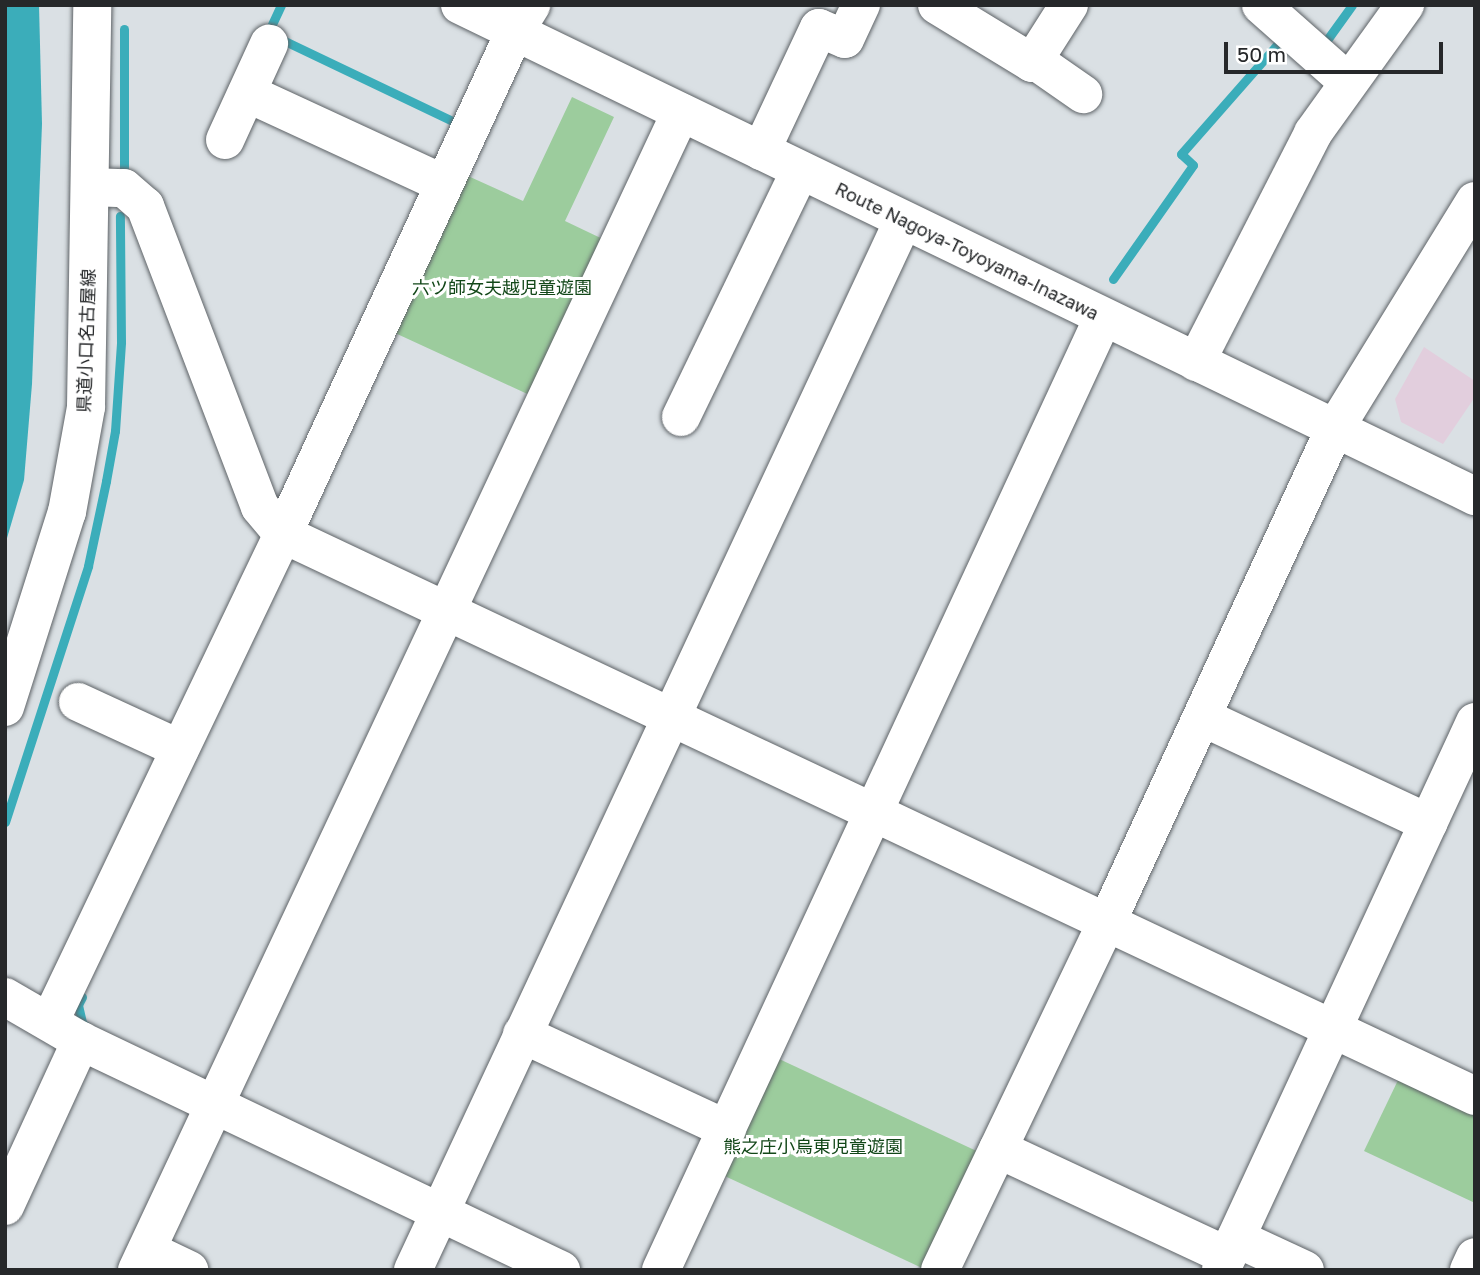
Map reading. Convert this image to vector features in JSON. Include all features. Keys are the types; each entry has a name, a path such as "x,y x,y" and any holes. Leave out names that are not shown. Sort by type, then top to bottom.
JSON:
{"street":[{"name":"県道小口名古屋線","path":"5,707 67,512 86,407 92,5"},
{"name":"Route Nagoya-Toyoyama-Inazawa","path":"460,5 523,18 681,112 1475,496"},
{"path":"761,151 818,28 845,39 861,5"},
{"path":"936,5 1032,63 1069,5"},
{"path":"1261,5 1348,82"},
{"path":"1196,362 1313,133 1405,5"},
{"path":"5,1206 66,1031 180,749 523,18"},
{"path":"225,140 269,44"},
{"path":"1034,60 1083,94"},
{"path":"247,93 444,184"},
{"path":"189,1270 142,1260 681,112"},
{"path":"681,417 800,170"},
{"path":"90,187 124,188 145,206 260,507 283,534 1475,1096"},
{"path":"940,1270 1107,922 1334,430 1475,201"},
{"path":"413,1270 904,221"},
{"path":"661,1270 1103,318"},
{"path":"78,702 180,749"},
{"path":"1202,717 1428,822"},
{"path":"1228,1254 1428,822 1467,760 1475,722"},
{"path":"5,997 66,1031 215,1105 561,1270"},
{"path":"522,1034 727,1129"},
{"path":"998,1149 1228,1254 1305,1270"},
{"path":"1469,1270 1475,1258"}],"shaded area":[{"path":"1424,347 1475,381 1475,397 1443,444 1401,422 1395,399"}],"green space":[{"name":"六ツ師女夫越児童遊園","path":"572,97 614,117 565,221 609,242 536,398 395,333 468,176 523,201"},
{"name":"熊之庄小烏東児童遊園","path":"777,1058 978,1152 924,1269 722,1175"},
{"path":"1400,1076 1475,1111 1475,1203 1364,1151"}],"water":[{"path":"5,5 39,5 42,124 32,384 24,480 5,545"}],"waterway":[{"path":"281,5 268,33 457,123"},
{"path":"1324,44 1352,5"},
{"path":"124,29 124,168"},
{"path":"1113,279 1193,165 1181,154 1283,38"},
{"path":"5,822 88,566 106,481 115,431 121,342 120,216"},
{"path":"82,997 78,1005 82,1023 87,1027"}]}
